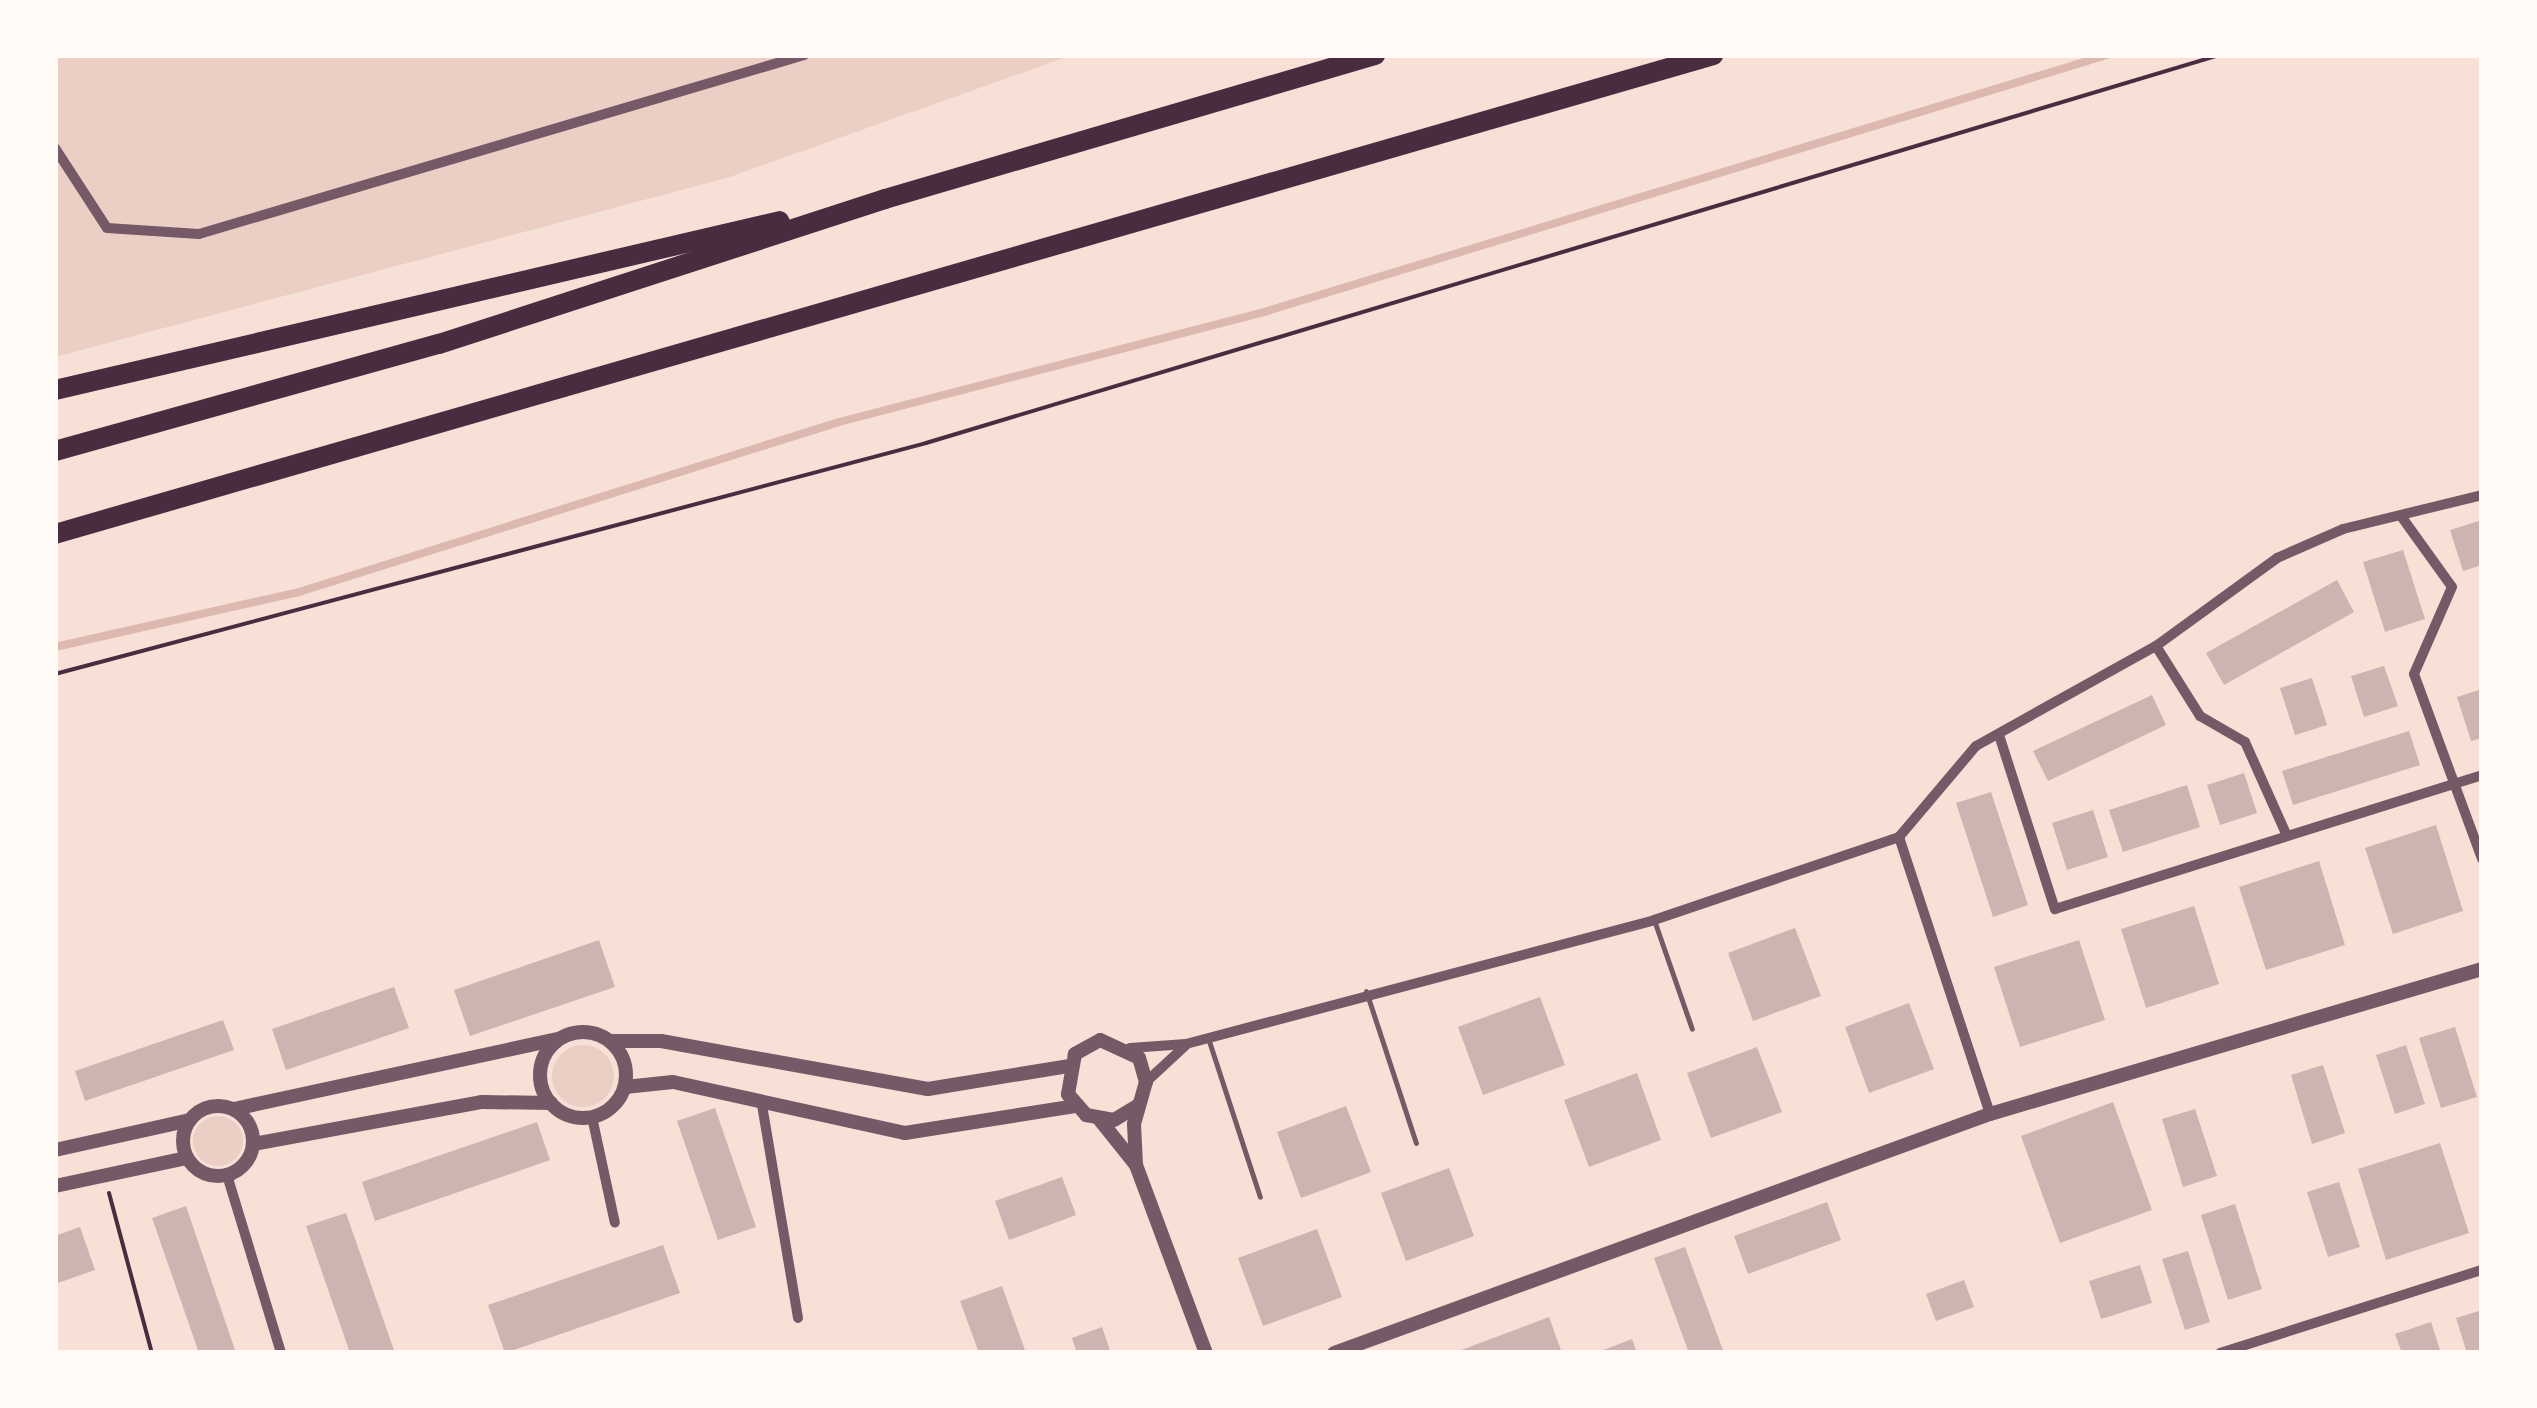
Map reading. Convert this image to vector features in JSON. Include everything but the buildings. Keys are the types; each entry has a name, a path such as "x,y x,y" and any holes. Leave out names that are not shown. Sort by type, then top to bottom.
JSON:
{"highway":[{"path":"55,451 440,344 885,198 1375,55"},
{"path":"55,534 1713,55"},
{"path":"55,390 470,287 885,198"}],"street":[{"path":"55,148 107,228 199,234 804,55"},
{"path":"55,1150 190,1120 214,1106 234,1109 585,1031 611,1041 661,1042 928,1089 1068,1066 1100,1040 1130,1048 1186,1044 1366,990 1654,920 1899,837 1956,764 1999,735 2156,646 2276,558 2401,516 2482,495"},
{"path":"2401,516 2452,586 2414,674 2482,858"},
{"path":"2156,646 2200,716 2244,742 2287,836"},
{"path":"1999,735 2055,908 2482,775"},
{"path":"1899,837 1990,1114"},
{"path":"1334,1353 1990,1114 2482,969"},
{"path":"551,1103 540,1076 558,1039"},
{"path":"611,1041 625,1086"},
{"path":"1136,1165 1137,1106 1146,1082 1186,1044"},
{"path":"1130,1048 1146,1082"},
{"path":"1068,1066 1075,1106"},
{"path":"592,1117 625,1086 673,1082 762,1105 906,1133 1075,1106 1100,1120 1136,1165 1206,1353"},
{"path":"226,1175 253,1144 482,1102 551,1103 592,1117"},
{"path":"762,1105 798,1318"},
{"path":"1100,1120 1137,1106"},
{"path":"234,1109 253,1144"},
{"path":"592,1117 615,1223"},
{"path":"187,1158 190,1120"},
{"path":"55,1186 187,1158 226,1175 281,1353"},
{"path":"2220,1353 2482,1270"}],"lane":[{"path":"1654,920 1692,1028"},
{"path":"1366,990 1416,1143"},
{"path":"1208,1037 1260,1197"}],"path":[{"path":"55,674 926,442 2219,55"},
{"path":"104,1174 152,1353"}],"shaded area":[{"path":"55,55 1072,55 730,177 55,357"},
{"path":"583,1045 605,1054 614,1076 605,1098 583,1107 561,1098 552,1076 561,1054"},
{"path":"218,1116 236,1123 243,1141 236,1159 218,1166 200,1159 193,1141 200,1123"}],"waterway":[{"path":"55,647 299,592 839,422 1267,311 2107,55"}]}
